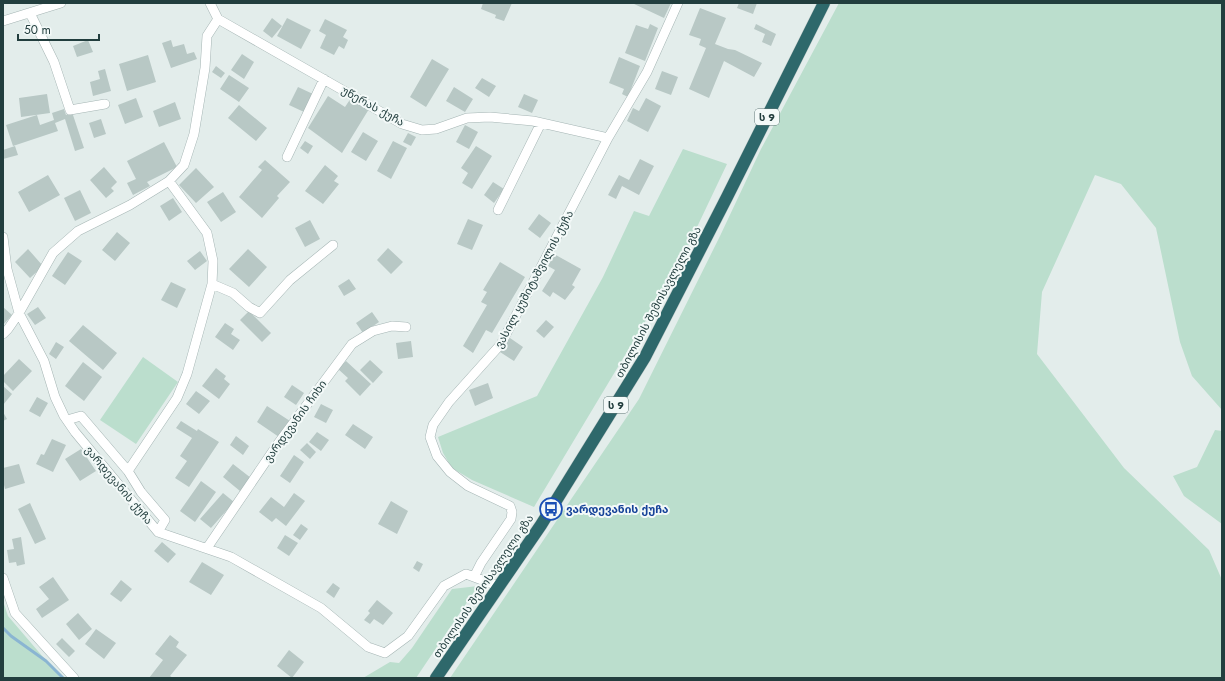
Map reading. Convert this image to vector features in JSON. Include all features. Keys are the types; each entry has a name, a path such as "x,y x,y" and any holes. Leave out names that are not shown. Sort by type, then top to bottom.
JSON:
{"highway":[{"name":"თბილისის შემოსავლელი გზა","path":"436,678 541,525 645,357 728,197 824,3"}],"street":[{"path":"3,21 61,3"},
{"path":"3,334 19,313 53,253 78,231 130,205 169,181 184,165 194,134 205,68 207,36 218,19 210,3"},
{"name":"ვასილ ყუშიტაშვილის ქუჩა","path":"474,577 481,563 511,519 512,512 510,506 468,486 450,472 437,456 430,437 433,425 449,402 501,344 608,138 647,72 678,3"},
{"path":"30,13 54,62 70,110 105,104"},
{"name":"უწერას ქუჩა","path":"218,19 402,124 422,130 436,129 466,118 490,117 541,123 608,138"},
{"path":"287,157 324,79"},
{"path":"498,210 541,123"},
{"path":"128,471 176,398 187,374 212,284 213,261 207,233 169,181"},
{"name":"ვარდევანის ქუჩა","path":"3,237 7,269 19,313 44,361 55,397 67,420 158,532 231,557 321,608 368,647 385,654 408,636 444,586 466,574 498,586"},
{"path":"212,284 233,293 249,307 260,313 290,280 333,245"},
{"name":"ვარდევანის ჩიხი","path":"207,548 277,445 352,344 373,332 392,326 406,327"},
{"path":"67,420 81,416 128,471 141,492 165,520 158,532"},
{"path":"3,578 15,613 74,678"}],"green space":[{"path":"839,3 1222,3 1222,410 1192,376 1180,342 1156,228 1121,184 1095,175 1042,292 1037,354 1124,468 1209,550 1222,580 1222,678 450,678 639,399 720,236 761,149"},
{"path":"683,149 727,164 679,265 534,507 472,480 452,468 443,453 438,437 537,396 603,277 634,211 649,216"},
{"path":"143,357 178,382 136,444 100,420"},
{"path":"1215,430 1222,431 1222,524 1184,496 1173,476 1197,467"},
{"path":"478,586 416,678 363,678 390,662 399,663 412,648 452,589"},
{"path":"3,601 8,616 61,678 3,678"}],"building":[{"path":"483,3 512,3 504,21 495,18 496,15 481,9"},
{"path":"632,3 671,3 664,18"},
{"path":"739,3 757,3 753,14 737,8"},
{"path":"700,8 726,18 715,44 735,50 762,63 754,77 724,61 709,98 689,89 706,48 699,45 701,39 689,35"},
{"path":"272,18 282,26 272,38 263,31"},
{"path":"287,18 311,30 301,49 277,36"},
{"path":"325,19 347,30 343,37 348,40 344,49 339,46 334,55 320,48 326,35 319,31"},
{"path":"650,24 658,28 645,61 625,53 636,25 648,29"},
{"path":"756,24 776,34 771,46 762,42 765,34 754,29"},
{"path":"88,40 93,52 77,57 73,46"},
{"path":"171,40 173,47 184,44 187,54 194,52 197,59 171,68 162,43"},
{"path":"242,54 254,62 244,79 231,70"},
{"path":"148,55 156,82 127,91 119,64"},
{"path":"619,57 640,66 628,97 622,94 624,89 609,83"},
{"path":"432,59 449,69 426,107 410,97"},
{"path":"216,66 225,73 221,78 212,72"},
{"path":"105,69 111,91 93,96 90,82 100,79 98,71"},
{"path":"662,71 678,77 671,95 655,89"},
{"path":"229,75 249,88 239,102 220,89"},
{"path":"482,78 496,86 489,97 475,88"},
{"path":"298,87 313,94 304,112 289,105"},
{"path":"454,87 473,99 465,112 446,101"},
{"path":"47,94 50,113 21,117 19,98"},
{"path":"524,94 538,100 532,113 518,107"},
{"path":"328,96 345,107 351,98 369,109 342,153 308,128"},
{"path":"136,98 143,117 125,124 118,105"},
{"path":"646,98 661,106 648,132 627,121 633,108 639,111"},
{"path":"175,102 181,119 159,127 153,111"},
{"path":"239,105 267,128 256,141 228,118"},
{"path":"64,109 66,115 72,112 84,148 75,151 65,119 55,123 58,131 13,146 6,125 37,115 40,125 54,120 52,113"},
{"path":"101,119 106,134 94,138 89,123"},
{"path":"465,125 478,132 469,149 456,142"},
{"path":"363,132 378,141 366,161 351,152"},
{"path":"408,133 416,137 411,146 403,142"},
{"path":"305,141 313,146 308,154 300,148"},
{"path":"393,141 407,148 391,179 377,171"},
{"path":"164,142 177,167 147,182 150,186 133,195 127,183 136,179 127,161"},
{"path":"15,146 18,155 3,159 3,150"},
{"path":"476,146 492,156 472,189 462,183 468,173 461,168"},
{"path":"640,159 654,166 639,195 622,186 616,199 608,195 619,175 629,180"},
{"path":"265,160 290,182 277,196 279,198 262,218 239,197 262,170 258,167"},
{"path":"325,165 338,176 334,181 339,184 323,204 305,191"},
{"path":"104,167 117,182 111,188 114,191 106,198 90,180"},
{"path":"196,168 214,187 196,203 179,185"},
{"path":"48,175 60,195 29,212 18,192"},
{"path":"493,182 504,189 494,203 484,195"},
{"path":"80,190 91,213 75,221 64,198"},
{"path":"223,192 236,212 221,222 207,202"},
{"path":"173,198 182,212 169,221 160,206"},
{"path":"539,214 551,223 540,238 528,229"},
{"path":"468,219 483,225 472,250 457,244"},
{"path":"310,220 320,239 305,247 295,228"},
{"path":"117,232 130,243 115,261 102,250"},
{"path":"388,248 403,262 391,274 377,260"},
{"path":"28,249 43,266 30,278 15,262"},
{"path":"248,249 267,267 249,287 229,269"},
{"path":"200,251 207,261 195,270 187,261"},
{"path":"68,252 82,261 65,285 52,276"},
{"path":"554,254 581,269 572,285 575,287 565,300 553,292 550,297 542,291 555,270 548,266"},
{"path":"500,262 525,277 492,333 486,330 473,353 463,346 487,305 481,302 487,292 483,290"},
{"path":"349,279 356,289 344,296 338,286"},
{"path":"171,282 186,289 177,308 161,300"},
{"path":"3,307 12,315 3,325"},
{"path":"38,307 46,318 35,325 27,314"},
{"path":"249,311 271,333 262,342 240,320"},
{"path":"372,312 379,322 363,333 356,323"},
{"path":"546,320 554,327 544,338 536,331"},
{"path":"225,323 234,329 231,334 240,340 233,350 215,337"},
{"path":"83,325 117,353 103,370 69,341"},
{"path":"510,338 523,347 514,361 500,352"},
{"path":"411,341 413,357 398,359 396,343"},
{"path":"56,342 64,347 56,359 49,354"},
{"path":"19,359 32,371 13,391 3,381 3,376"},
{"path":"370,360 383,372 373,383 360,370"},
{"path":"346,361 371,384 360,396 345,381 348,378 338,369"},
{"path":"83,362 102,377 84,401 65,386"},
{"path":"216,368 226,376 224,379 230,384 219,399 202,386"},
{"path":"488,383 493,398 475,406 469,390"},
{"path":"292,385 304,393 296,405 284,397"},
{"path":"3,386 12,394 3,405"},
{"path":"196,391 210,401 199,414 186,404"},
{"path":"37,397 48,403 40,417 29,411"},
{"path":"321,404 333,410 326,423 314,417"},
{"path":"267,406 290,421 279,437 257,422"},
{"path":"3,412 7,419 3,421"},
{"path":"181,421 197,431 198,429 219,442 189,487 175,478 187,461 180,456 192,438 176,428"},
{"path":"353,424 373,437 365,449 345,435"},
{"path":"317,432 329,440 321,451 309,442"},
{"path":"236,436 249,446 243,455 230,445"},
{"path":"52,439 66,445 53,472 36,464 41,454 44,455"},
{"path":"307,443 316,452 310,459 300,450"},
{"path":"81,449 96,471 80,481 65,459"},
{"path":"294,455 304,462 290,483 280,476"},
{"path":"19,464 25,483 5,489 3,481 3,468"},
{"path":"233,464 251,478 240,491 223,477"},
{"path":"201,481 216,492 195,522 180,511"},
{"path":"223,493 234,502 211,528 200,519"},
{"path":"294,493 305,501 286,526 276,518 272,522 259,512 271,497 284,507"},
{"path":"391,501 408,511 397,534 378,524"},
{"path":"30,503 46,539 35,544 18,509"},
{"path":"301,524 308,529 300,540 293,535"},
{"path":"285,535 298,543 289,556 277,548"},
{"path":"21,537 25,564 17,566 16,562 9,563 7,550 14,549 12,539"},
{"path":"162,542 176,554 168,563 154,551"},
{"path":"417,561 423,564 419,572 413,568"},
{"path":"202,562 224,575 211,595 189,582"},
{"path":"53,577 69,600 42,618 36,609 49,599 39,587"},
{"path":"121,580 132,589 121,602 110,594"},
{"path":"333,583 340,588 334,598 326,592"},
{"path":"377,600 393,613 383,625 374,619 370,624 364,620 370,613 368,611"},
{"path":"78,613 92,629 79,640 66,624"},
{"path":"96,629 116,643 104,659 85,644"},
{"path":"170,635 179,642 176,647 187,655 170,676 173,678 149,678 163,660 155,654"},
{"path":"62,638 75,651 69,657 56,644"},
{"path":"289,650 304,662 292,678 277,666"}],"waterway":[{"path":"3,628 11,636 46,661 63,678"}],"place":[{"name":"ვარდევანის ქუჩა","path":"551,509"}]}
